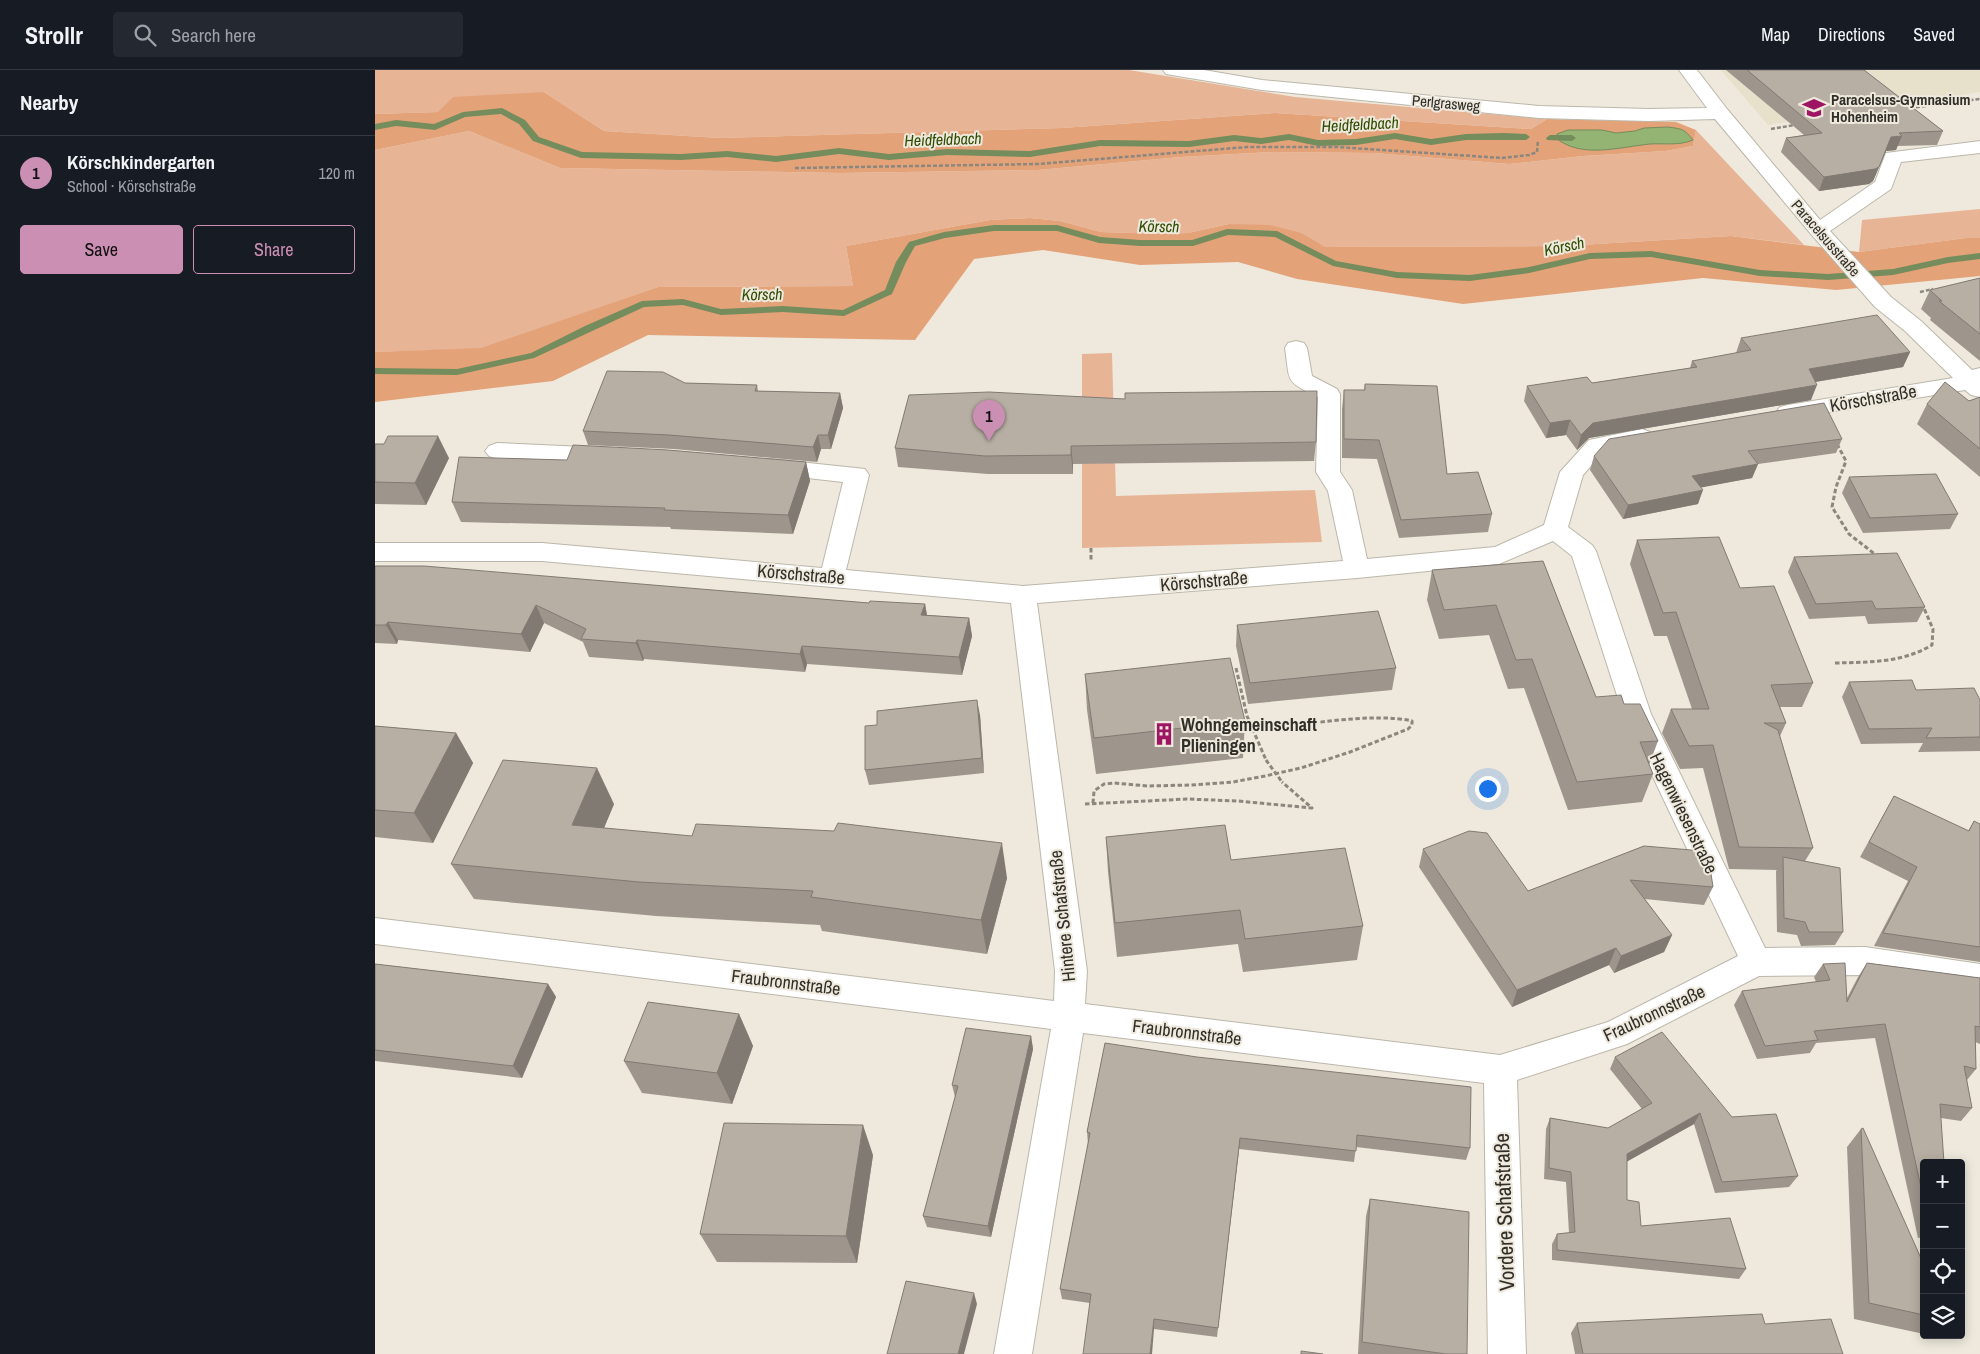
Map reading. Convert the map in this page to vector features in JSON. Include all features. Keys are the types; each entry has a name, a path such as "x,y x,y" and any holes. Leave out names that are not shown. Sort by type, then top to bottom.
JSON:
{"street":[{"name":"Perlgrasweg","path":"1172,70 1208,73 1261,85 1539,112 1649,115 1721,113"},
{"name":"Paracelsusstraße","path":"1688,70 1721,113 1818,230 1883,302 1913,326 1976,383"},
{"path":"1818,230 1884,185 1893,157 1980,147"},
{"path":"1296,348 1301,380 1329,394 1328,472 1340,490 1357,569"},
{"name":"Körschstraße","path":"1771,415 1976,383"},
{"path":"1555,530 1572,472 1597,445 1665,433"},
{"path":"497,451 625,456"},
{"path":"751,466 857,475 832,577"},
{"name":"Körschstraße","path":"375,552 542,552 1023,595 1357,569 1499,555 1555,530"},
{"name":"Hagenwiesenstraße","path":"1555,530 1583,551 1637,714 1756,962"},
{"name":"Hintere Schafstraße","path":"1013,1354 1069,1017 1071,971 1023,595"},
{"name":"Fraubronnstraße","path":"375,931 1500,1070 1616,1034 1756,962 1865,961 1980,978"},
{"name":"Vordere Schafstraße","path":"1500,1070 1507,1354"}],"path":[{"path":"1905,108 1980,99"},
{"path":"795,168 1038,164 1247,147 1337,147 1502,158 1529,155 1537,152 1539,112"},
{"path":"1739,135 1801,124"},
{"path":"1883,302 1937,288"},
{"path":"1820,407 1846,462 1836,487 1832,507 1849,534 1882,559"},
{"path":"1835,663 1881,662 1919,654 1932,645 1933,629 1921,602"},
{"path":"1050,806 1187,799 1238,801 1311,808 1282,782 1266,760 1250,729 1242,705 1236,668"},
{"path":"1093,803 1093,792 1104,784 1148,786 1233,782 1301,768 1350,752 1408,729 1412,725 1412,720 1407,718 1380,718 1261,730"}],"shaded area":[{"path":"375,70 1129,70 1295,97 1547,119 1531,129 1275,113 1062,128 720,138 604,131 544,92 438,112 375,114"},
{"name":"Paracelsus-Gymnasium Hohenheim","path":"1721,70 1980,70 1980,92 1768,125"},
{"path":"544,92 604,131 720,138 1062,128 1275,113 1531,129 1547,119 1676,122 1696,130 1693,146 1666,151 1583,156 1509,164 1374,153 1271,152 1181,157 1038,170 839,173 560,168 469,131 375,150 375,114 438,112 453,97"},
{"path":"1668,127 1683,130 1693,140 1677,144 1650,144 1589,150 1566,144 1556,138 1557,134 1568,130 1602,130 1616,133 1644,128"},
{"path":"1696,130 1804,245 1731,236 1563,246 1324,247 1302,233 1229,224 1188,233 1164,234 1101,232 1060,221 1030,218 990,220 846,246 853,286 658,287 481,349 375,352 375,150 469,131 560,168 839,173 1038,170 1181,157 1271,152 1374,153 1509,164 1583,156 1666,151 1693,146"},
{"path":"1980,209 1980,238 1966,238 1859,252 1862,220"},
{"path":"1030,218 1060,221 1101,232 1164,234 1188,233 1229,224 1270,225 1302,233 1325,247 1563,246 1731,236 1859,252 1966,238 1980,238 1980,276 1836,290 1703,278 1463,304 1297,279 1238,262 1140,265 1043,250 974,259 915,340 648,335 553,381 375,402 375,352 481,348 658,287 853,286 846,246 990,220"},
{"path":"1112,353 1116,496 1315,490 1322,542 1082,548 1082,354"}],"building":[{"path":"1747,70 1864,70 1943,131 1899,133 1902,136 1891,137 1879,167 1824,177 1786,138 1822,133"},
{"path":"1980,278 1980,334 1939,301 1942,301 1930,290"},
{"path":"1877,315 1910,352 1809,369 1817,385 1593,423 1581,435 1570,420 1550,423 1527,386 1587,377 1592,383 1697,367 1692,361 1751,350 1741,338"},
{"path":"607,371 663,372 685,383 757,385 755,391 840,393 828,435 818,435 813,447 669,435 583,431"},
{"path":"1945,382 1969,401 1980,397 1980,449 1927,404"},
{"path":"1365,384 1437,386 1447,474 1478,472 1492,514 1401,520 1379,440 1344,439 1344,390 1365,390"},
{"path":"1317,391 1316,442 1071,446 1071,455 985,456 895,448 909,395 989,392 1125,399 1125,393"},
{"path":"1824,403 1842,439 1748,451 1758,464 1692,476 1703,490 1628,505 1594,456 1609,439"},
{"path":"388,436 438,436 415,483 375,482 375,444 384,444"},
{"path":"573,445 668,450 806,462 788,515 664,510 665,508 452,502 459,457 567,460"},
{"path":"1936,474 1958,514 1870,518 1849,477"},
{"path":"1719,537 1740,588 1774,586 1813,683 1771,685 1786,723 1764,723 1778,730 1813,848 1739,847 1713,745 1689,746 1671,709 1709,709 1676,612 1663,613 1637,540"},
{"path":"1897,553 1925,607 1876,609 1872,601 1816,604 1794,557"},
{"path":"1543,561 1596,697 1621,695 1624,704 1640,704 1658,741 1640,742 1653,774 1577,782 1532,659 1516,660 1496,605 1444,610 1432,570"},
{"path":"375,566 424,566 869,603 870,601 925,604 921,615 969,618 959,657 802,646 800,654 637,640 636,643 581,639 586,629 536,605 521,634 388,622 386,625 375,625"},
{"path":"1378,611 1396,668 1250,683 1237,625"},
{"path":"1230,658 1245,721 1094,738 1085,674"},
{"path":"1912,680 1916,690 1974,688 1980,700 1980,737 1926,738 1932,728 1869,729 1849,682"},
{"path":"977,700 982,758 865,770 865,726 877,725 877,711"},
{"path":"375,726 456,733 414,813 375,810"},
{"path":"503,760 597,768 572,825 692,836 696,824 834,831 838,823 1002,843 981,920 811,897 813,891 639,882 451,864"},
{"path":"1894,796 1969,831 1974,821 1980,824 1980,947 1883,933 1917,867 1869,842"},
{"path":"1225,825 1231,860 1345,848 1363,926 1245,939 1240,910 1115,923 1106,837"},
{"path":"1469,831 1487,833 1528,891 1644,846 1703,851 1710,867 1713,887 1630,880 1672,935 1621,956 1616,948 1517,990 1423,849"},
{"path":"1783,857 1840,868 1843,932 1809,932 1805,922 1784,918"},
{"path":"1845,963 1847,1002 1867,963 1980,978 1980,1027 1975,1026 1976,1069 1964,1066 1972,1108 1940,1104 1944,1159 1920,1159 1920,1183 1885,1024 1814,1031 1818,1040 1765,1046 1742,991 1830,980 1823,964"},
{"path":"375,964 548,984 513,1066 375,1050"},
{"path":"648,1002 739,1014 717,1073 624,1061"},
{"path":"966,1028 1031,1036 988,1226 923,1216 958,1086 952,1085"},
{"path":"1662,1032 1732,1117 1776,1114 1798,1176 1722,1182 1700,1113 1627,1154 1627,1200 1639,1202 1641,1226 1730,1218 1746,1269 1557,1250 1557,1234 1575,1232 1571,1172 1549,1168 1550,1118 1608,1128 1652,1103 1615,1057"},
{"path":"1105,1043 1197,1057 1471,1087 1470,1148 1357,1135 1356,1151 1240,1138 1218,1328 1154,1319 1150,1354 1083,1354 1091,1294 1060,1289 1090,1133 1087,1132"},
{"path":"724,1123 863,1125 846,1236 700,1234"},
{"path":"1863,1128 1920,1256 1920,1314 1869,1303 1861,1129"},
{"path":"1370,1199 1469,1212 1467,1354 1446,1354 1362,1342"},
{"path":"906,1281 974,1293 958,1354 887,1354"},
{"path":"1762,1314 1765,1324 1831,1319 1843,1354 1583,1354 1577,1323"},
{"path":"1301,1351 1323,1354 1301,1354"}],"waterway":[{"name":"Heidfeldbach","path":"375,127 396,123 435,127 463,115 502,111 522,122 536,139 581,155 681,157 727,154 776,159 839,151 889,157 947,152 1030,154 1100,143 1189,144 1234,138 1261,141 1289,137 1318,143 1356,142 1395,136 1431,142 1466,137 1526,137"},
{"name":"Heidfeldbach","path":"1550,138 1572,138"},
{"name":"Körsch","path":"375,371 457,372 534,355 642,304 683,302 721,312 783,309 844,313 889,292 901,262 912,244 944,235 994,228 1057,228 1099,240 1140,243 1193,243 1227,232 1277,234 1333,263 1397,275 1470,278 1529,270 1590,256 1651,254 1760,273 1828,277 1893,272 1948,260 1980,256"}],"place":[{"name":"Paracelsus-Gymnasium Hohenheim","path":"1814,108"},
{"name":"Körschkindergarten","path":"989,441"},
{"name":"Wohngemeinschaft Plieningen","path":"1164,734"}]}
